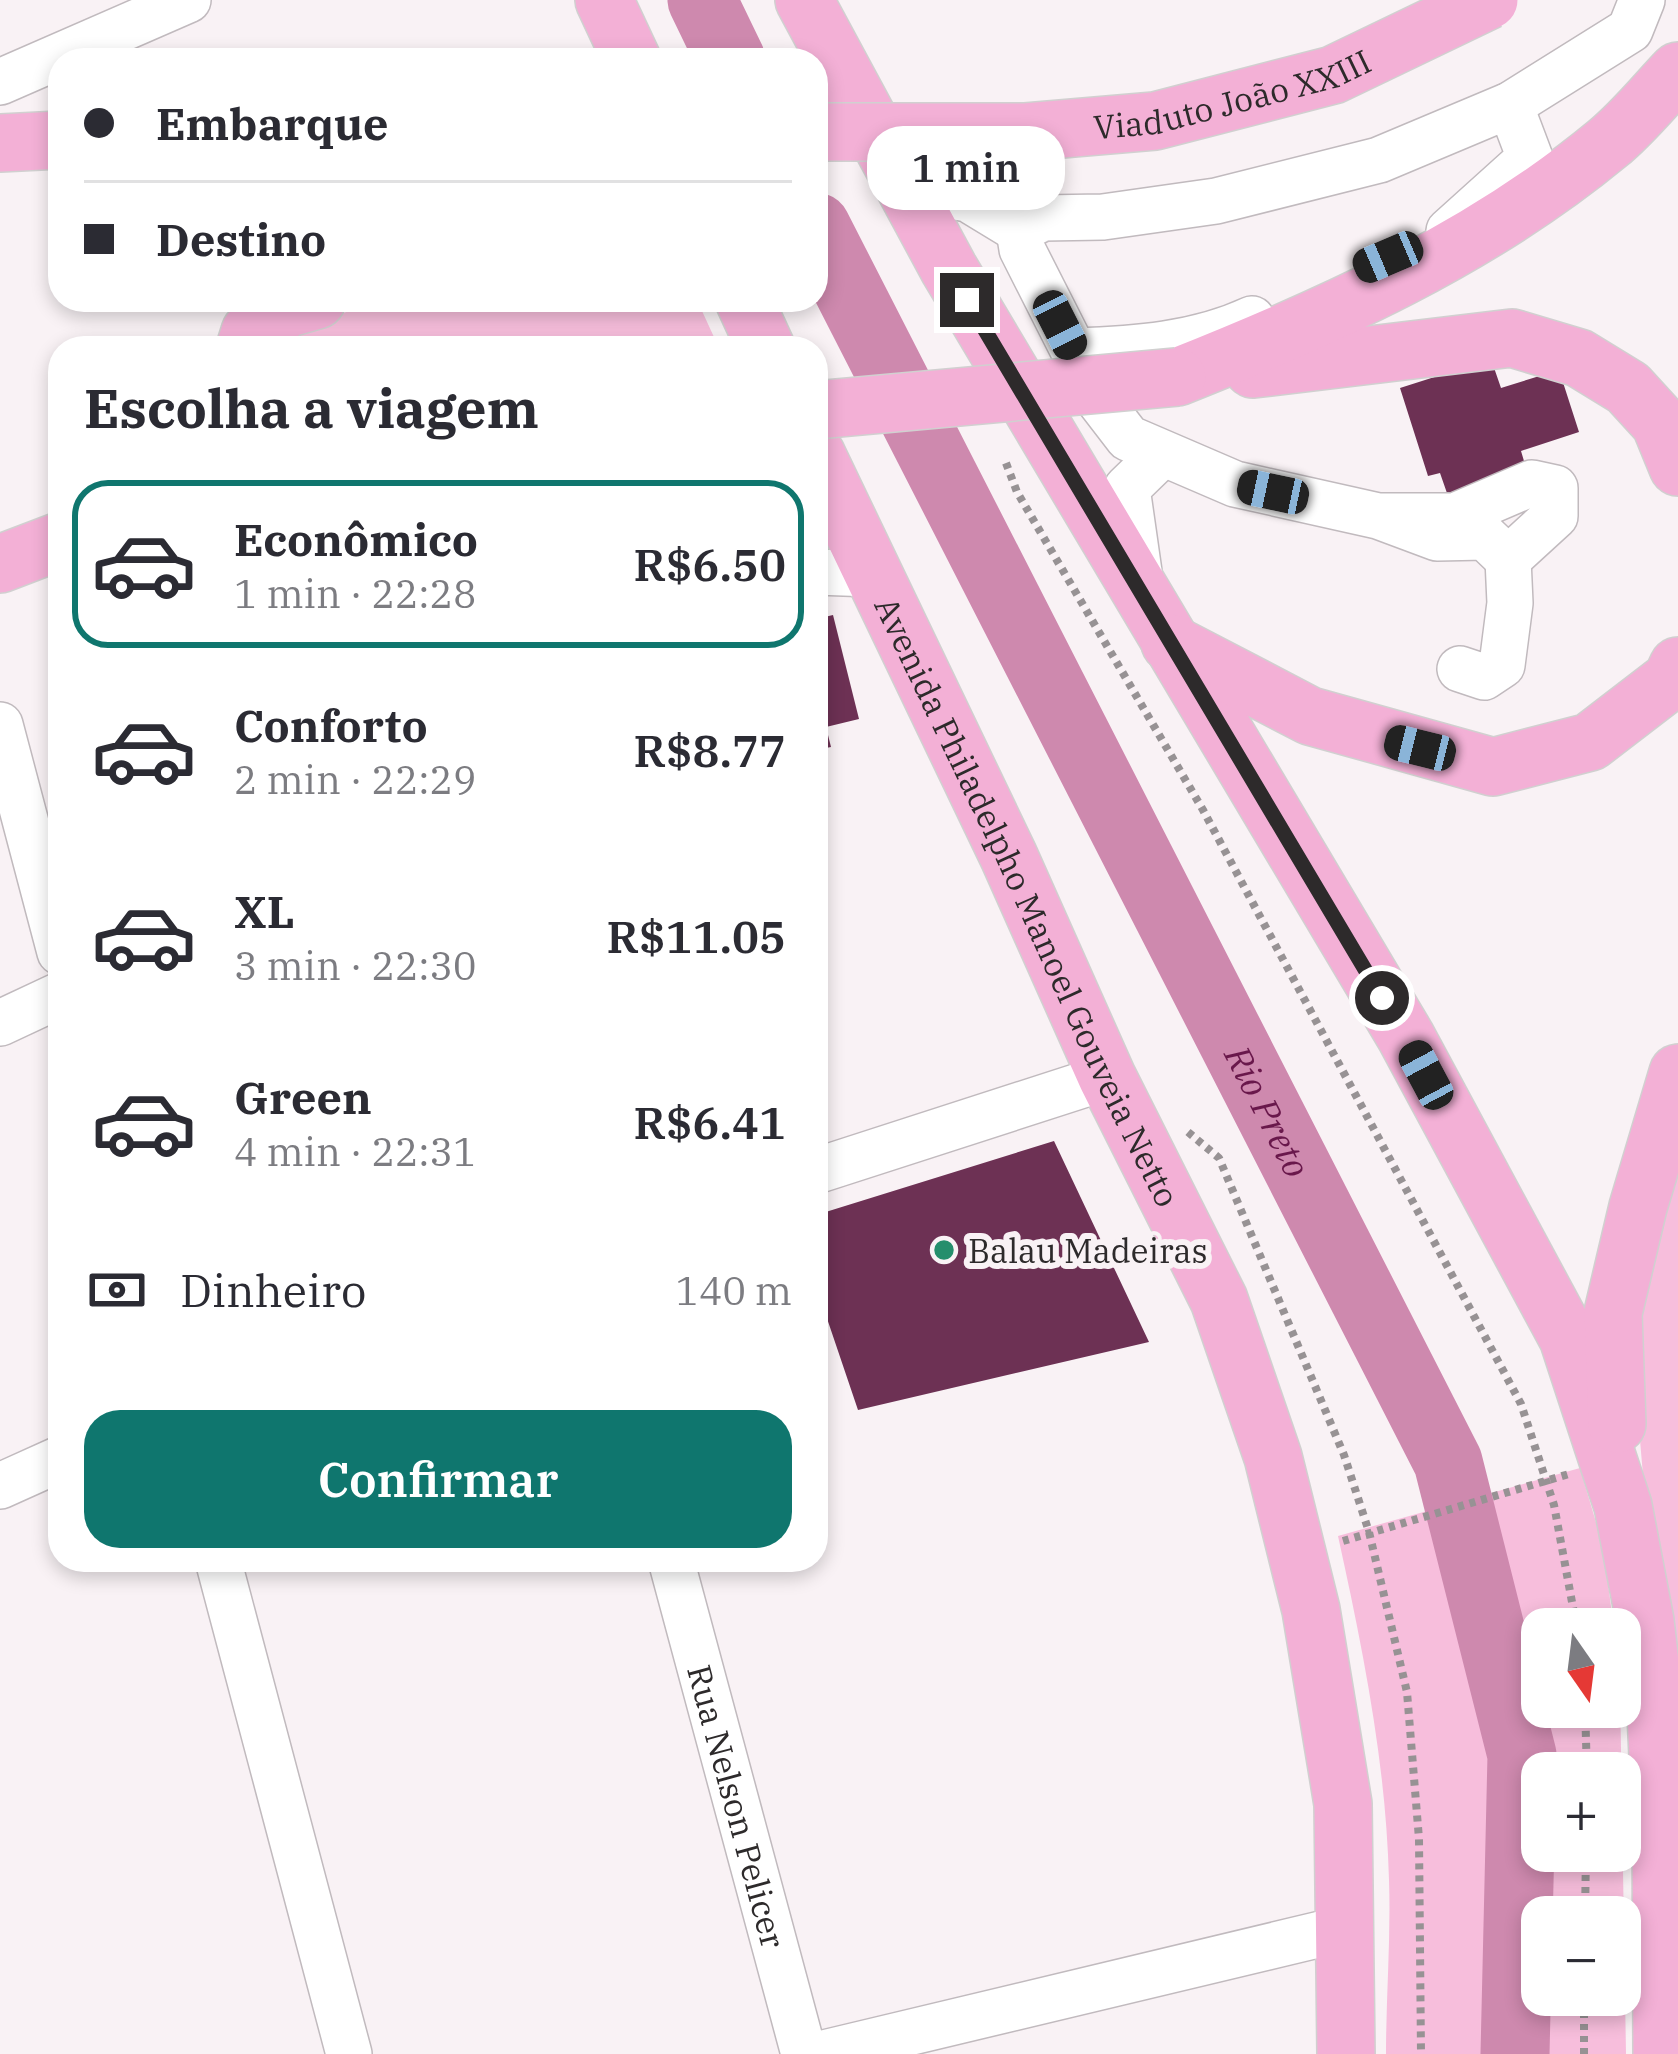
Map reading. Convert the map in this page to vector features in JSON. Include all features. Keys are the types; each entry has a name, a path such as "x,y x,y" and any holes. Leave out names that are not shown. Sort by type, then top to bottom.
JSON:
{"main road":[{"path":"593,0 595,48"},
{"path":"604,0 626,48"},
{"path":"804,0 905,188 1406,1037 1568,1338 1623,1506 1645,1621 1657,1714 1662,2054"},
{"name":"Viaduto João XXIII","path":"828,132 1026,132 1155,121 1333,75 1489,0"},
{"path":"1177,377 1308,325 1387,286 1534,199 1609,142 1678,71"},
{"path":"0,143 48,141"},
{"path":"249,336 282,312"},
{"path":"828,409 1177,377 1512,338 1579,358 1628,388 1660,423 1678,467"},
{"name":"Avenida Philadelpho Manoel Gouveia Netto","path":"828,480 1009,857 1107,1077 1219,1300 1273,1457 1311,1610 1342,1804 1346,2054"},
{"path":"0,565 48,546"},
{"path":"1158,623 1310,716 1493,767 1590,742 1672,679 1678,665"},
{"path":"1623,1506 1613,1313 1678,1073"}],"street":[{"path":"1019,230 1043,218 1103,217 1216,201 1379,160 1510,105 1630,30 1642,0"},
{"path":"72,48 162,5"},
{"path":"0,82 48,59"},
{"path":"1074,351 1133,349 1220,334 1455,228 1530,158 1510,105"},
{"path":"905,188 968,200 1019,230"},
{"path":"1019,230 1022,249 1098,399 1128,439 1235,484 1378,517 1437,538 1485,537 1508,560 1510,603 1502,665 1484,677 1460,669"},
{"path":"1158,623 1131,541 1127,488 1162,454"},
{"path":"1378,517 1455,515 1532,483 1555,488 1555,516 1508,560"},
{"path":"0,565 48,564"},
{"path":"828,572 872,574"},
{"path":"0,725 48,907"},
{"path":"0,1022 48,1000"},
{"path":"828,1167 1107,1077"},
{"path":"0,1486 48,1464"},
{"path":"221,1572 349,2054"},
{"name":"Rua Nelson Pelicer","path":"674,1572 804,2054"},
{"path":"820,2054 1342,1930"}],"path":[{"path":"1001,450 1017,492 1203,810 1521,1404 1554,1505 1573,1608"},
{"path":"1383,1528 1525,1487"},
{"path":"1583,2054 1584,2016"}],"shaded area":[{"path":"702,312 714,336 301,336 336,315"},
{"path":"1678,1149 1678,1689 1644,1487 1629,1311"},
{"path":"1580,1468 1603,1546 1611,1608 1521,1608 1521,1728 1621,1728 1621,1752 1521,1752 1521,1872 1623,1872 1623,1896 1521,1896 1521,2016 1625,2016 1626,2054 1386,2054 1387,1836 1364,1664 1338,1536"}],"building":[{"path":"1491,359 1501,388 1559,370 1579,432 1521,451 1527,471 1448,496 1440,473 1428,476 1400,388"},
{"path":"833,615 859,719 828,727 828,616"},
{"name":"Balau Madeiras","path":"1054,1141 1149,1342 858,1410 828,1321 828,1211"}],"waterway":[{"name":"Rio Preto","path":"702,0 725,48"},
{"name":"Rio Preto","path":"828,250 1448,1462 1522,1755 1515,2054"}],"place":[{"name":"Balau Madeiras","path":"944,1250"}],"route":[{"path":"967,300 1382,998"}]}
